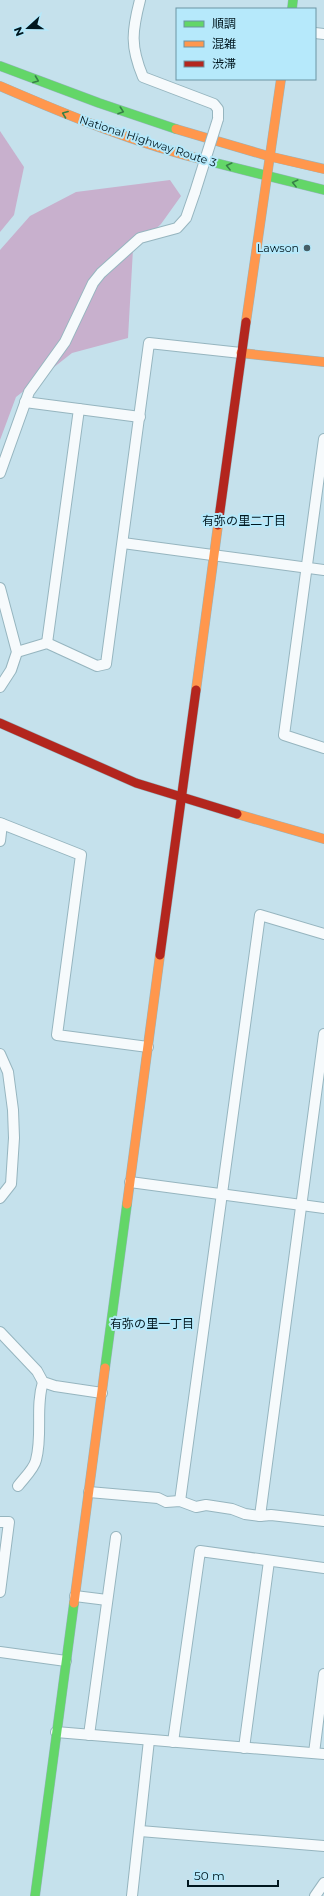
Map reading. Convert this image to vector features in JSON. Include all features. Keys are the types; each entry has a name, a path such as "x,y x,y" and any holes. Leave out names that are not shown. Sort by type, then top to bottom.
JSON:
{"main road":[{"name":"National Highway Route 3","path":"0,66 71,93 152,121 269,157 324,169"},
{"path":"35,1896 241,353 281,80"},
{"name":"National Highway Route 3","path":"0,86 66,114 187,156 324,190"},
{"path":"241,353 324,362"},
{"path":"0,723 136,783 181,798 324,838"}],"street":[{"path":"0,473 29,392 65,342 92,283 140,238 177,228 186,218 218,119 218,109 214,104 144,77 137,62 133,43 133,27 140,0"},
{"path":"17,652 47,643 97,666 106,664 149,343 241,353"},
{"path":"25,402 140,417"},
{"path":"47,643 79,409"},
{"path":"324,439 284,735 324,748"},
{"path":"123,543 324,570"},
{"path":"0,588 17,652 11,670 0,687"},
{"path":"0,841 1,824 81,855 57,1035 148,1047"},
{"path":"180,1501 260,915 324,934"},
{"path":"260,1516 300,1205 324,1034"},
{"path":"0,1054 13,1110 14,1138 11,1184 0,1198"},
{"path":"130,1182 324,1208"},
{"path":"0,1332 37,1371 43,1382 55,1386 102,1393"},
{"path":"18,1486 36,1461 40,1428 40,1392 43,1382"},
{"path":"89,1492 158,1498 166,1502 180,1501 196,1507 206,1505 260,1516 271,1515 324,1521"},
{"path":"0,1522 9,1522 0,1592"},
{"path":"89,1735 116,1536"},
{"path":"173,1742 200,1551 324,1568"},
{"path":"244,1748 269,1561"},
{"path":"75,1596 108,1600"},
{"path":"0,1652 66,1661"},
{"path":"56,1732 319,1753 324,1674"},
{"path":"132,1896 149,1740"},
{"path":"140,1831 324,1846"},
{"path":"315,1896 324,1883"}],"shaded area":[{"path":"0,131 24,167 14,215 0,232"},
{"path":"170,180 181,196 161,224 133,249 128,338 72,353 16,397 0,440 0,250 30,216 76,192"}],"traffic: fast":[{"path":"292,8 293,0"},
{"path":"0,66 99,103 176,129"},
{"path":"208,161 324,190"},
{"path":"105,1368 127,1204"},
{"path":"35,1896 74,1603"}],"traffic: slow":[{"path":"246,322 281,80"},
{"path":"0,86 51,108 129,137 208,161"},
{"path":"176,129 268,156 324,169"},
{"path":"241,353 324,362"},
{"path":"196,690 218,525"},
{"path":"237,814 324,839"},
{"path":"127,1204 160,955"},
{"path":"74,1603 105,1368"}],"traffic: jam":[{"path":"218,525 246,322"},
{"path":"160,955 196,690"},
{"path":"0,723 136,783 237,814"}],"place":[{"name":"Lawson","path":"307,248"}],"district":[{"name":"有弥の里二丁目","path":"244,520"},
{"name":"有弥の里一丁目","path":"152,1323"}]}
